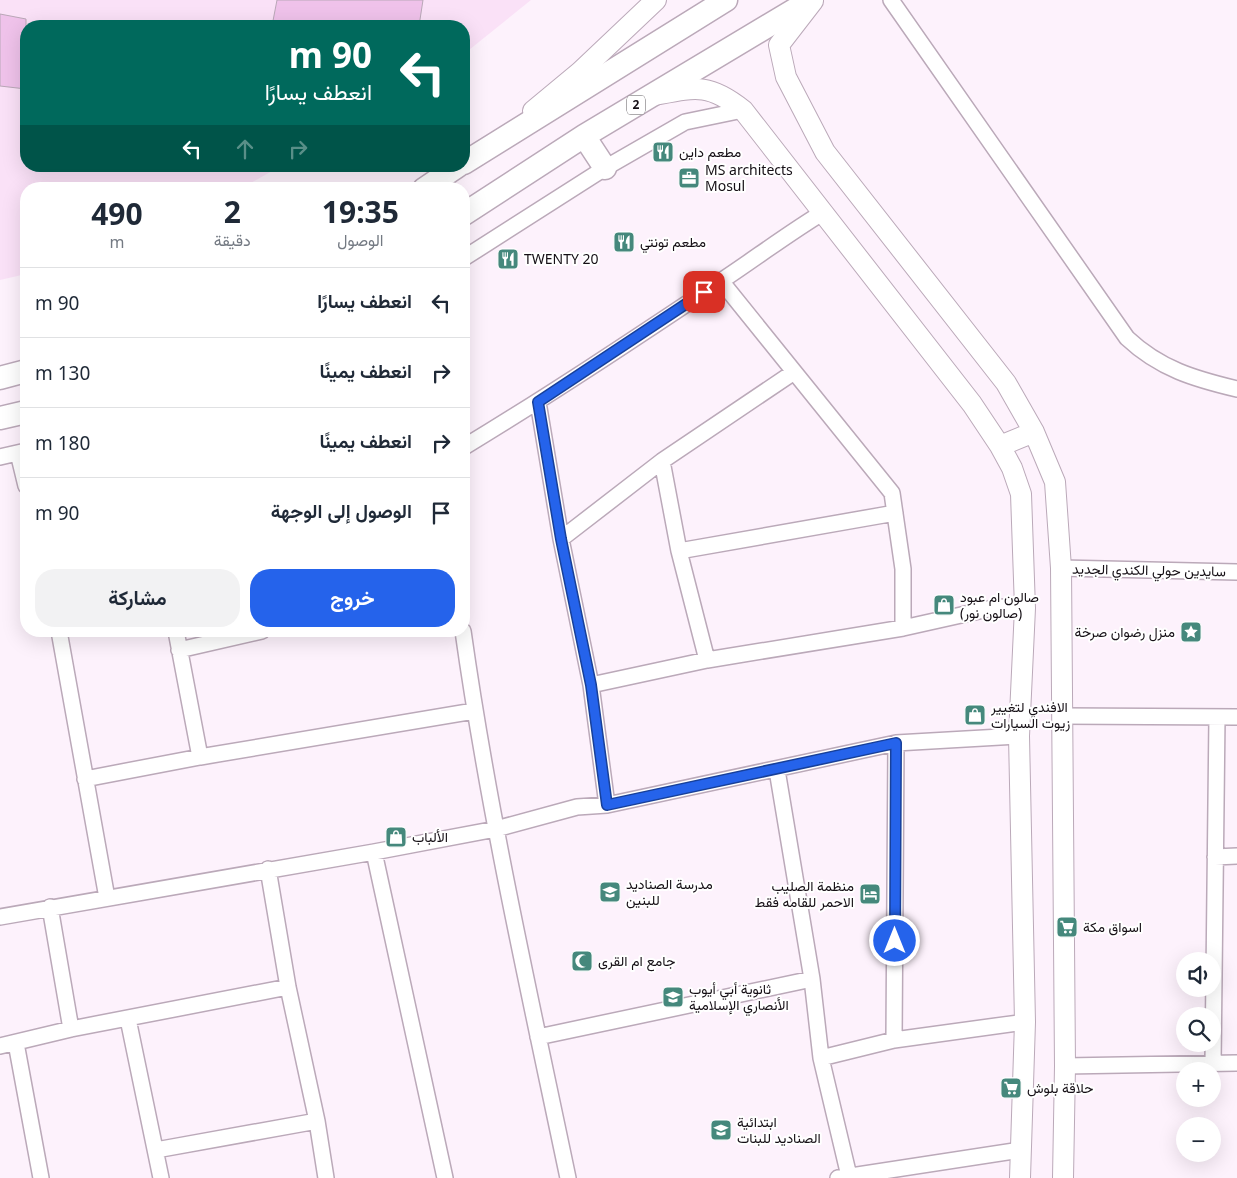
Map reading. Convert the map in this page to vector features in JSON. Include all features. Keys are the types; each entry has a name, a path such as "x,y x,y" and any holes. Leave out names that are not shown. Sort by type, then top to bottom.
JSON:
{"highway":[{"path":"470,159 726,0"},
{"name":"2","path":"470,210 584,136 812,0"},
{"path":"584,136 605,168"},
{"path":"434,182 449,172"},
{"path":"0,378 20,373"},
{"path":"0,418 20,413"}],"main road":[{"path":"494,143 580,72 656,0"},
{"path":"812,0 779,45 786,77 826,152 1006,383 1034,432 1055,482 1061,568 1065,1066 1063,1178"},
{"path":"649,97 692,88 723,95 743,110 822,214 954,380 1000,446 1012,468 1021,494 1025,608 1019,736 1025,1022 1020,1178"},
{"path":"1000,446 1034,432"}],"street":[{"path":"891,0 1127,338 1152,359 1181,374 1237,389"},
{"path":"470,254 605,168 685,122 743,110"},
{"path":"470,443 538,402 721,281 778,240 822,214"},
{"path":"721,281 892,493 903,569 903,628"},
{"path":"561,539 662,461 794,372"},
{"path":"538,402 561,539 591,685 607,805"},
{"path":"0,457 20,452"},
{"path":"662,461 679,551 707,660"},
{"path":"679,551 895,513"},
{"name":"سايدين حولي الكندي الجديد","path":"1061,568 1237,572"},
{"path":"591,685 707,660 903,628 997,607 1025,608"},
{"path":"60,637 107,898"},
{"path":"177,637 200,757"},
{"path":"179,650 236,637"},
{"path":"464,637 474,711 496,829 568,1178"},
{"path":"85,779 200,757 474,711"},
{"path":"1062,716 1237,718"},
{"path":"1213,1062 1217,717"},
{"path":"0,917 496,829 577,807 607,805 896,743 1019,736"},
{"path":"894,1040 896,743"},
{"path":"777,770 812,979 821,1058 844,1177 898,1173 1020,1150"},
{"path":"374,852 445,1178"},
{"path":"1215,857 1237,856"},
{"path":"268,869 288,987 317,1121 326,1178"},
{"path":"50,907 71,1029"},
{"path":"538,1036 812,979"},
{"path":"0,1046 71,1029 288,987"},
{"path":"128,1018 161,1178"},
{"path":"821,1058 894,1040 1025,1022"},
{"path":"16,1043 41,1178"},
{"path":"1221,1063 1237,1063"},
{"path":"1065,1066 1176,1064"},
{"path":"156,1150 317,1121"}],"shaded area":[{"path":"0,0 531,0 470,49 470,20 20,20 20,172 270,172 252,182 20,182 20,275 0,280"}],"building":[{"path":"277,0 423,0 420,20 273,20"},
{"path":"0,14 26,20 20,20 20,88 0,86"}],"place":[{"name":"مطعم داين","path":"663,152"},
{"name":"MS architects Mosul","path":"689,178"},
{"name":"مطعم تونتي","path":"624,242"},
{"name":"TWENTY 20","path":"508,259"},
{"name":"صالون ام عبود (صالون نور)","path":"944,605"},
{"name":"منزل رضوان صرخة","path":"1191,632"},
{"name":"الافندي لتغيير زيوت السيارات","path":"975,715"},
{"name":"الألباب","path":"396,837"},
{"name":"مدرسة الصناديد للبنين","path":"610,892"},
{"name":"منظمة الصليب الاحمر للقامه فقط","path":"870,894"},
{"name":"اسواق مكة","path":"1067,927"},
{"name":"جامع ام القرى","path":"582,961"},
{"name":"ثانوية أبي أيوب الأنصاري الإسلامية","path":"673,997"},
{"name":"حلاقة بلوش","path":"1011,1088"},
{"name":"ابتدائية الصناديد للبنات","path":"721,1130"}],"route":[{"path":"704,292 538,402 561,539 591,685 607,805 896,743 895,941"}]}
